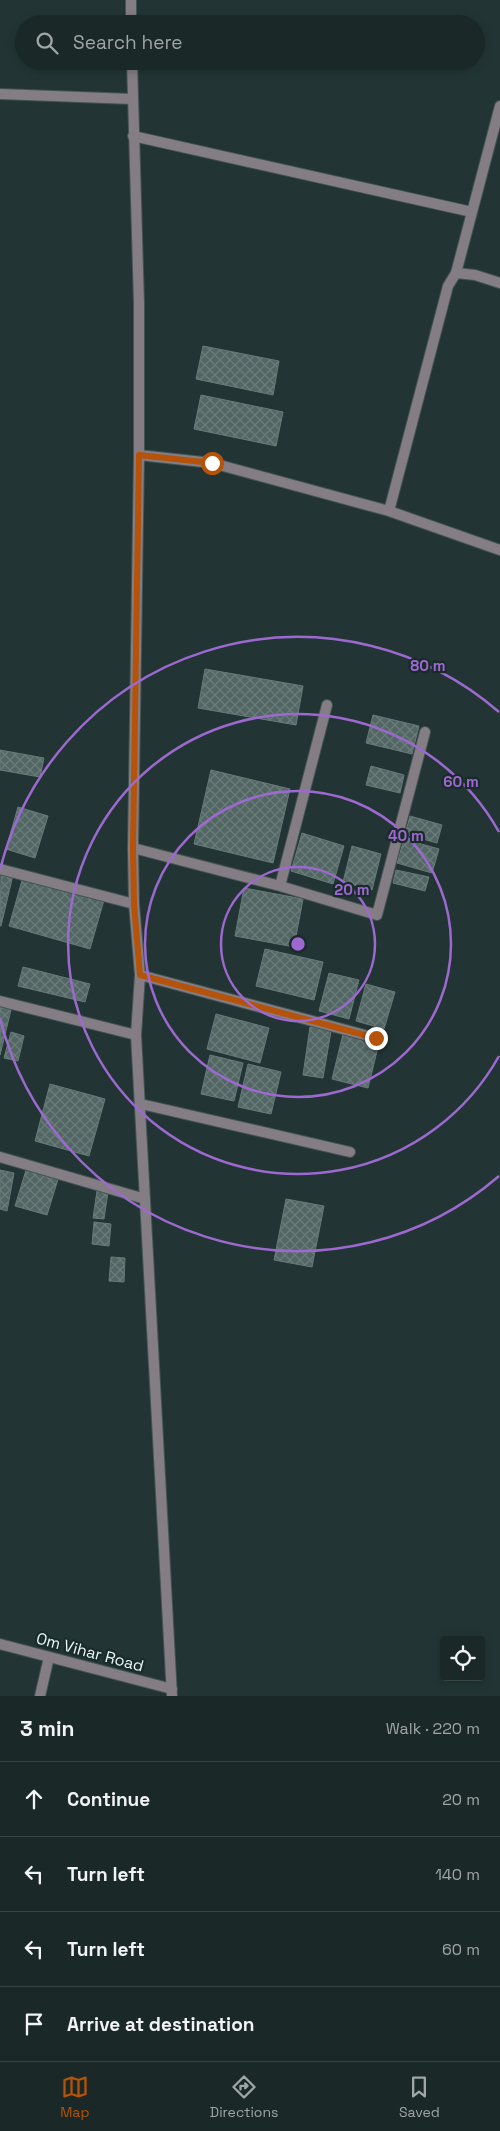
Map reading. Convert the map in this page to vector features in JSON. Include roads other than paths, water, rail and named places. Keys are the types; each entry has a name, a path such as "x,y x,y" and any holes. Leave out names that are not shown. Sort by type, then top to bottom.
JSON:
{"street":[{"path":"131,0 131,15"},
{"path":"132,70 139,304 139,455 133,848 134,904 140,975 136,1035 172,1692"},
{"path":"0,94 132,99"},
{"path":"389,511 448,286 456,273 500,106"},
{"path":"133,136 472,212"},
{"path":"456,273 475,275 500,283"},
{"path":"139,455 212,463 389,511 500,550"},
{"path":"280,886 327,705"},
{"path":"133,848 280,886 377,915 425,732"},
{"path":"0,869 134,904"},
{"path":"140,975 376,1038"},
{"path":"0,1001 136,1035"},
{"path":"141,1104 350,1152"},
{"path":"0,1157 145,1199"},
{"name":"Om Vihar Road","path":"0,1644 172,1692"},
{"path":"40,1696 49,1657"}]}
